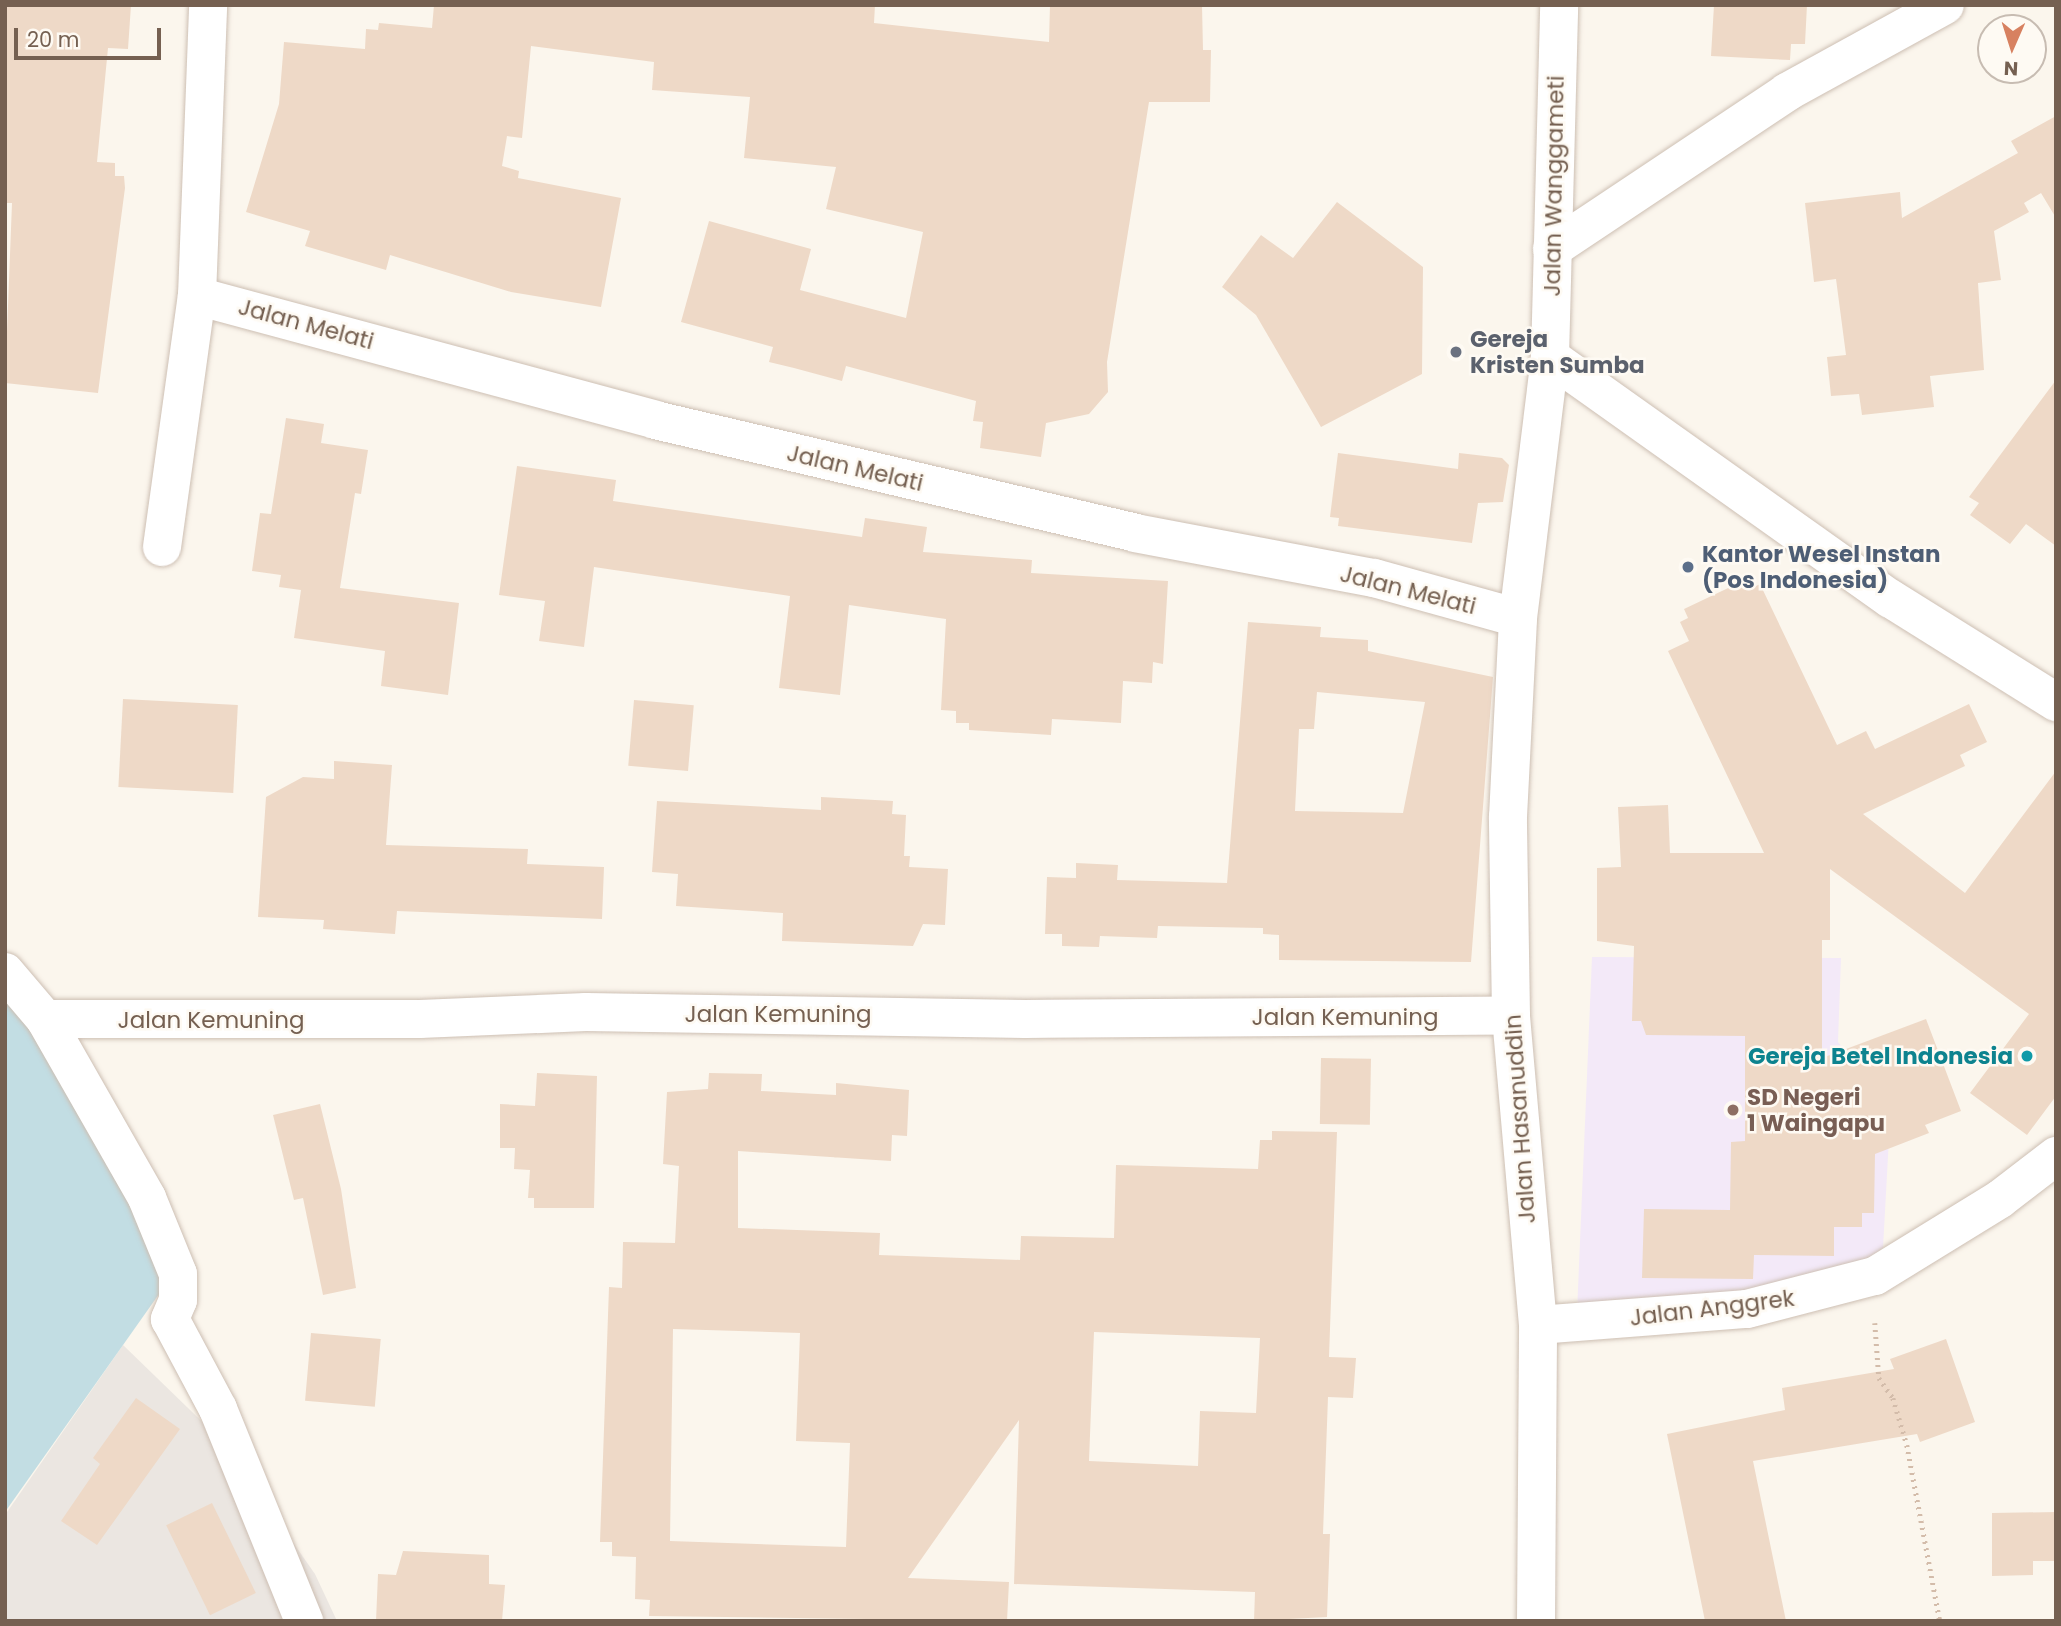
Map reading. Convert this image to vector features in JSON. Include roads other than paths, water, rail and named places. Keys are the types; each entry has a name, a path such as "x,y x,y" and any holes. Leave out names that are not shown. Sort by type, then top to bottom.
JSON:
{"street":[{"path":"162,547 197,296 208,5"},
{"name":"Jalan Wanggameti","path":"1518,618 1550,357 1559,5"},
{"path":"1552,248 1787,92 1945,5"},
{"name":"Jalan Melati","path":"197,296 655,420 1135,533 1374,578 1518,618"},
{"path":"1550,357 1891,599 2056,702"},
{"name":"Jalan Hasanuddin","path":"1518,618 1508,817 1511,1016 1538,1325 1536,1621"},
{"path":"5,972 45,1019 147,1198 178,1274 178,1300 170,1319 218,1409 304,1621"},
{"name":"Jalan Kemuning","path":"45,1019 420,1019 586,1012 1026,1018 1511,1016"},
{"name":"Jalan Anggrek","path":"1538,1325 1747,1309 1875,1276 2000,1199 2056,1156"}],"water":[{"path":"5,954 167,1266 164,1287 5,1512"}],"place":[{"name":"Gereja Kristen Sumba","path":"1456,352"},
{"name":"Kantor Wesel Instan (Pos Indonesia)","path":"1688,567"},
{"name":"Gereja Betel Indonesia","path":"2027,1056"},
{"name":"SD Negeri 1 Waingapu","path":"1733,1110"}]}
